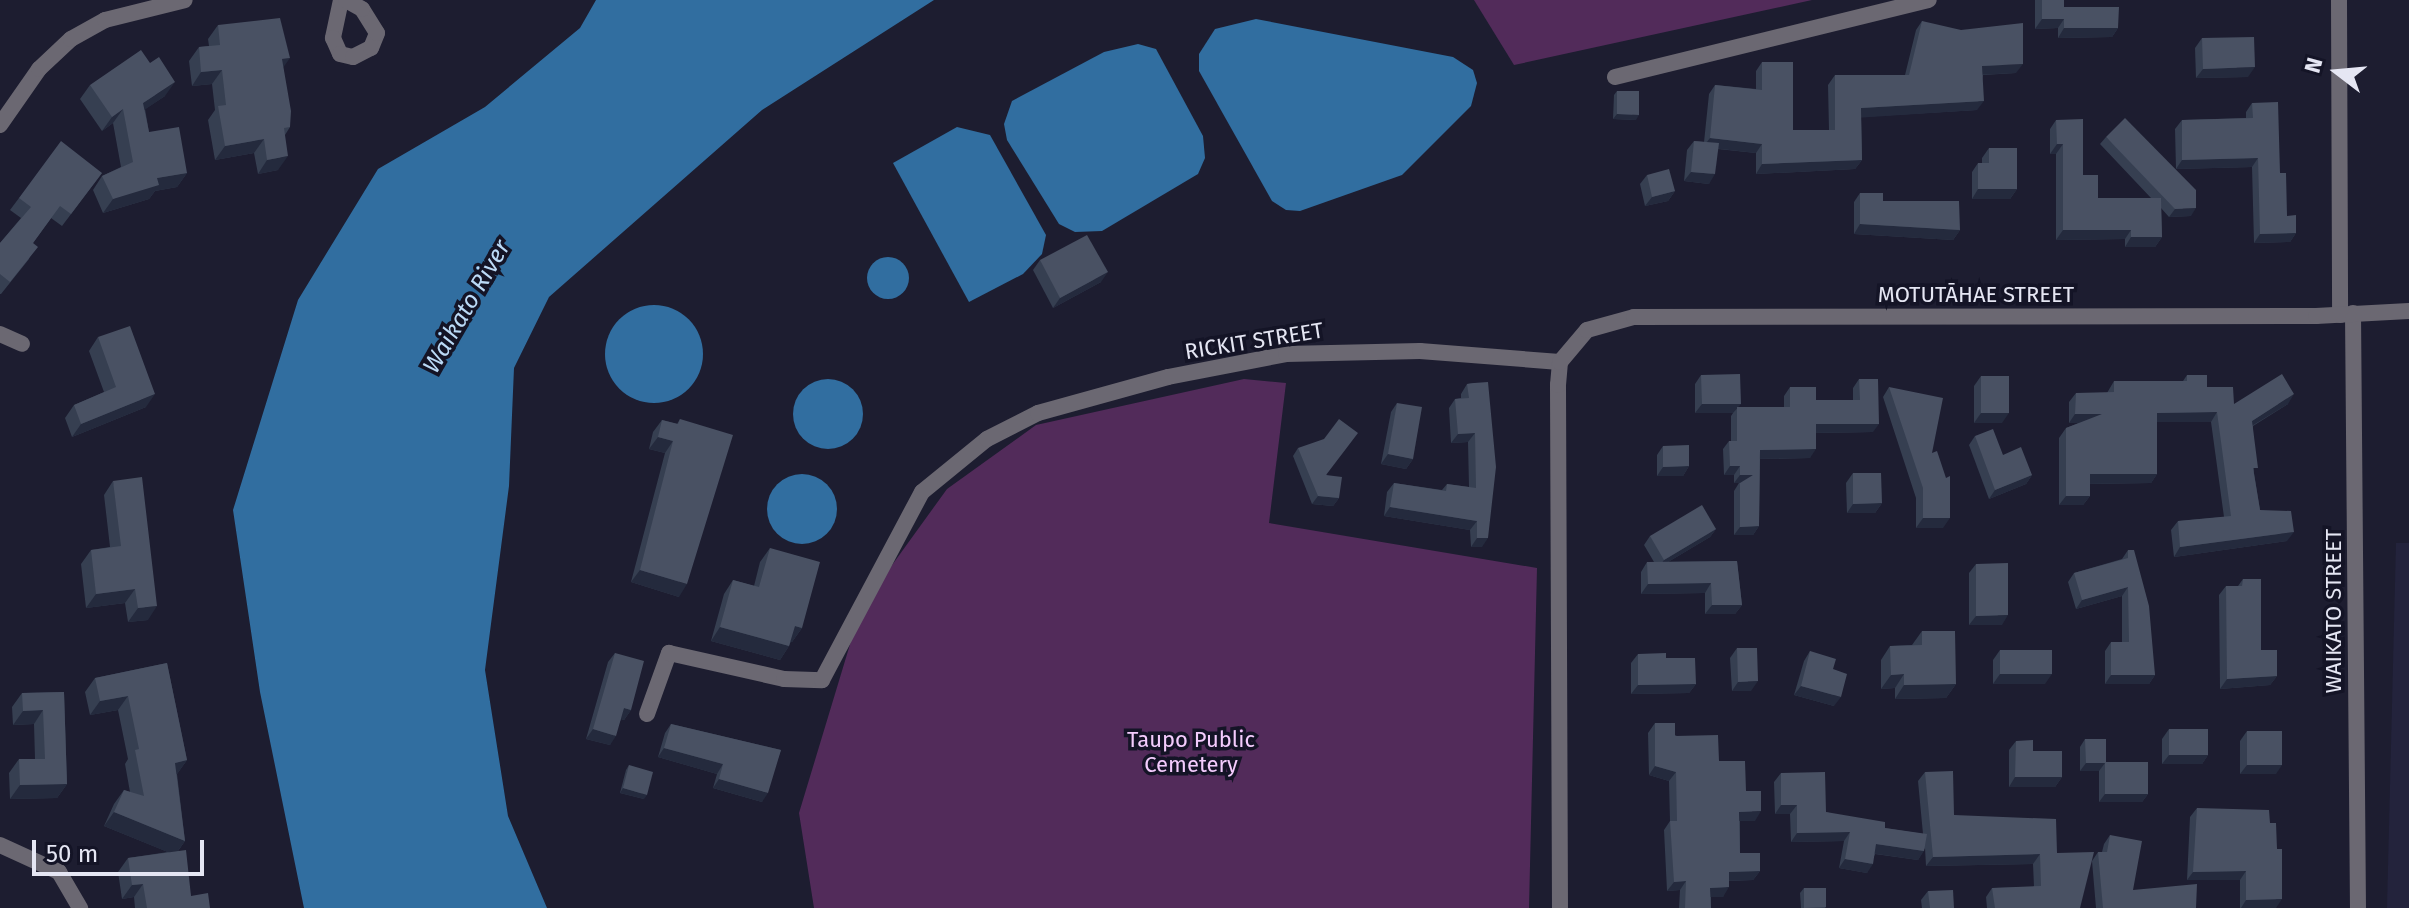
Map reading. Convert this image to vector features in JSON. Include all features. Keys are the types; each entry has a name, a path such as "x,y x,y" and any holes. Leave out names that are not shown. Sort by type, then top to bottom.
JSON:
{"street":[{"path":"0,125 39,69 71,39 105,20 185,0"},
{"path":"1615,77 1929,0"},
{"name":"WAIKATO STREET","path":"2339,0 2358,908"},
{"name":"MOTUTĀHAE STREET","path":"1560,362 1587,330 1634,317 2347,314 2409,311"},
{"path":"0,334 22,344"},
{"name":"RICKIT STREET","path":"647,714 669,653 784,679 822,680 922,492 987,439 1038,413 1168,377 1286,354 1420,351 1560,362"},
{"path":"1560,362 1560,908"},
{"path":"0,845 59,872 80,908"}],"shaded area":[{"path":"2396,543 2409,543 2409,908 2387,908"}],"green space":[{"path":"1474,0 1812,0 1514,65"},
{"name":"Taupo Public Cemetery","path":"1244,379 1286,383 1269,523 1537,568 1529,908 814,908 799,813 861,608 947,489 1036,425"}],"water":[{"name":"Waikato River","path":"596,0 934,0 762,110 549,297 514,368 509,486 485,670 508,816 547,908 304,908 260,692 233,510 298,300 378,169 485,107 580,28"},
{"path":"1256,19 1453,57 1473,70 1477,83 1471,106 1402,175 1300,211 1286,210 1272,201 1199,71 1199,54 1215,29"},
{"path":"1138,44 1156,49 1203,136 1205,158 1198,174 1102,231 1075,232 1059,224 1007,140 1004,124 1012,101 1104,52"},
{"path":"957,127 990,135 1046,235 1042,254 1023,274 969,302 893,163"},
{"path":"888,257 903,263 909,278 903,293 888,299 873,293 867,278 873,263"},
{"path":"654,305 673,309 689,319 699,335 703,354 699,373 689,389 673,399 654,403 635,399 619,389 609,373 605,354 609,335 619,319 635,309"},
{"path":"828,379 847,385 857,395 863,414 857,433 847,443 828,449 809,443 799,433 793,414 799,395 809,385"},
{"path":"802,474 821,480 831,490 837,509 831,528 821,538 802,544 783,538 773,528 767,509 773,490 783,480"}],"building":[{"path":"2042,0 2064,0 2064,7 2119,7 2118,28 2064,28 2064,19 2042,19"},
{"path":"280,18 290,58 282,59 291,111 290,127 284,128 288,156 267,160 264,139 225,146 218,106 226,105 222,70 201,72 199,47 220,45 218,25"},
{"path":"1922,21 1961,30 2023,23 2023,64 1982,66 1984,101 1861,108 1862,160 1762,164 1762,144 1710,138 1715,85 1762,90 1762,62 1793,62 1793,130 1835,130 1835,75 1909,75"},
{"path":"2254,37 2255,67 2203,69 2202,38"},
{"path":"141,50 150,63 159,57 175,82 143,103 149,132 179,127 187,173 157,178 159,185 113,199 102,176 133,162 123,109 112,117 90,85"},
{"path":"1617,91 1639,91 1639,115 1617,114"},
{"path":"2278,102 2280,173 2286,173 2287,216 2296,215 2296,233 2260,234 2258,158 2182,160 2182,120 2253,118 2252,103"},
{"path":"2125,118 2196,190 2196,208 2175,209 2106,137"},
{"path":"2083,119 2083,175 2098,175 2098,198 2161,198 2162,237 2131,237 2131,230 2063,230 2063,144 2057,144 2056,120"},
{"path":"61,141 102,173 71,214 60,206 33,243 38,247 10,282 0,274 0,243 31,207 19,198"},
{"path":"1694,141 1719,143 1715,174 1691,172"},
{"path":"1989,148 2017,148 2017,189 1978,189 1978,163 1989,163"},
{"path":"1669,169 1675,191 1652,197 1647,175"},
{"path":"1860,193 1883,193 1883,201 1959,201 1960,230 1860,224"},
{"path":"1087,235 1108,272 1060,298 1040,260"},
{"path":"130,326 155,394 81,424 74,405 116,387 98,337"},
{"path":"1740,374 1741,404 1702,404 1701,375"},
{"path":"2282,374 2294,394 2252,421 2258,468 2253,468 2260,510 2291,511 2294,532 2180,547 2178,521 2231,516 2217,412 2157,413 2157,474 2090,474 2090,496 2066,496 2066,428 2102,414 2075,414 2076,393 2114,392 2114,381 2187,381 2187,375 2207,375 2207,387 2233,387 2234,404"},
{"path":"1981,376 2009,376 2009,413 1981,413"},
{"path":"1859,379 1878,379 1879,424 1816,424 1816,449 1760,450 1759,526 1740,527 1740,483 1753,475 1740,475 1740,466 1730,466 1729,441 1737,441 1737,407 1790,407 1790,387 1816,387 1816,400 1860,400"},
{"path":"1488,382 1496,467 1488,538 1477,538 1477,521 1390,507 1394,483 1446,491 1447,484 1476,488 1475,433 1458,434 1455,399 1469,398 1467,384"},
{"path":"1889,387 1943,398 1932,453 1937,451 1946,478 1950,476 1950,518 1923,518 1923,488"},
{"path":"1397,403 1422,407 1413,459 1388,454"},
{"path":"680,419 733,435 687,584 640,570 673,441 658,437 662,420 678,424"},
{"path":"1339,419 1358,433 1326,475 1342,477 1339,498 1318,496 1298,448 1324,439"},
{"path":"1993,429 2003,455 2021,447 2032,475 1995,490 1975,436"},
{"path":"1689,445 1689,466 1663,467 1663,446"},
{"path":"1853,473 1881,473 1882,503 1853,504"},
{"path":"142,477 157,606 138,608 135,589 96,594 91,550 121,546 113,481"},
{"path":"1702,505 1716,529 1664,560 1650,536"},
{"path":"770,548 820,562 802,628 795,626 789,646 720,627 733,580 759,587"},
{"path":"2128,550 2134,550 2149,606 2155,675 2111,675 2111,642 2129,642 2128,587 2082,600 2074,573 2128,558"},
{"path":"1737,561 1742,605 1712,605 1711,583 1648,584 1647,562"},
{"path":"2008,563 2008,615 1976,616 1976,564"},
{"path":"2243,579 2261,579 2261,650 2277,650 2277,676 2227,679 2226,586 2242,586"},
{"path":"1922,631 1955,631 1956,684 1904,685 1904,674 1891,675 1890,646 1922,645"},
{"path":"1737,648 1757,648 1758,681 1738,682"},
{"path":"2000,650 2052,650 2052,674 2000,674"},
{"path":"1810,651 1836,659 1833,669 1847,674 1841,697 1801,686"},
{"path":"615,653 644,661 631,710 624,708 616,736 593,729"},
{"path":"1666,653 1666,658 1695,658 1696,684 1638,685 1638,654"},
{"path":"167,663 187,760 175,763 185,841 114,812 124,790 144,796 135,750 139,749 128,696 100,701 95,678"},
{"path":"64,692 67,784 20,785 19,759 45,759 43,710 23,711 22,693"},
{"path":"1655,723 1675,723 1675,736 1718,735 1719,761 1745,761 1746,791 1761,791 1761,811 1739,812 1740,853 1760,853 1760,871 1729,872 1729,887 1710,888 1711,908 1685,908 1686,881 1674,882 1670,821 1677,821 1676,772 1655,766"},
{"path":"671,724 781,750 768,793 719,779 723,764 664,748"},
{"path":"2169,729 2208,729 2208,755 2169,755"},
{"path":"2247,731 2282,731 2282,765 2247,765"},
{"path":"2085,739 2106,739 2106,762 2148,762 2148,794 2105,794 2105,763 2086,763"},
{"path":"2033,740 2033,751 2062,751 2062,777 2015,777 2016,741"},
{"path":"629,765 653,772 647,795 623,788"},
{"path":"1953,771 1954,815 2056,819 2057,853 2094,852 2080,908 1995,908 1992,888 2041,886 2040,854 1933,857 1925,772"},
{"path":"1825,772 1826,812 1885,822 1885,828 1927,834 1924,851 1876,844 1873,864 1845,859 1850,832 1797,833 1797,805 1781,805 1781,773"},
{"path":"2197,808 2269,810 2270,823 2276,823 2277,849 2282,849 2282,899 2246,900 2246,871 2193,872"},
{"path":"2110,835 2142,841 2133,890 2197,884 2196,908 2103,908 2098,852 2107,852"},
{"path":"186,850 191,896 208,893 210,908 147,908 143,884 132,885 128,858"},
{"path":"1804,888 1826,888 1826,907 1804,908"},
{"path":"1953,890 1954,908 1930,908 1928,891"}]}
